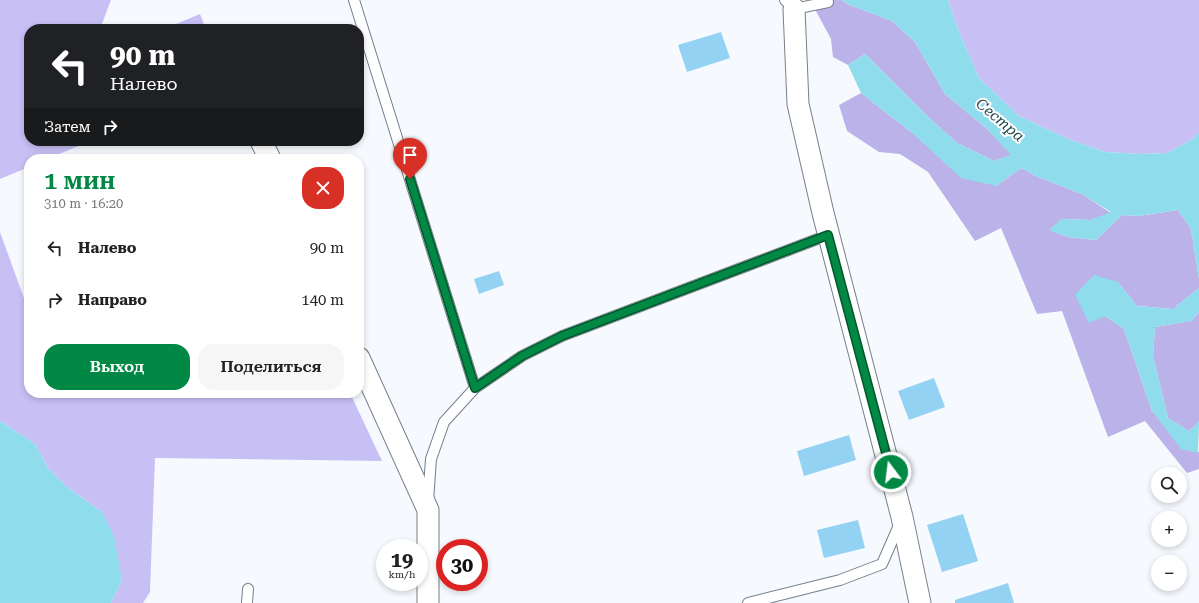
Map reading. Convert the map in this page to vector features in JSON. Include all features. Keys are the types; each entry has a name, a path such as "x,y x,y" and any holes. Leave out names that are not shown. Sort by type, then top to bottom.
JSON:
{"street":[{"path":"790,5 798,104 828,235 902,517 920,603"},
{"path":"364,369 428,510 428,603"}],"lane":[{"path":"354,0 361,24"},
{"path":"790,5 828,2"},
{"path":"364,32 475,388"},
{"path":"428,510 431,459 444,422 475,388 522,356 562,336 828,235"},
{"path":"748,603 840,580 882,564 902,517"},
{"path":"247,603 248,589"}],"shaded area":[{"path":"0,0 111,0 102,24 24,24 24,146 79,146 59,154 24,154 24,169 0,179"},
{"path":"810,0 842,0 847,4 892,21 915,42 945,94 986,128 1012,155 994,161 957,143 926,115 865,54 848,65 833,57 831,39"},
{"path":"948,0 1199,0 1199,133 1191,140 1167,153 1142,154 1105,152 1068,139 1019,116 979,78 959,32"},
{"path":"200,14 204,24 176,24"},
{"path":"861,93 911,132 996,186 1021,168 1038,177 1082,194 1111,213 1090,220 1062,219 1050,230 1068,237 1096,240 1122,215 1138,216 1178,210 1191,229 1199,279 1199,288 1173,309 1137,306 1118,282 1105,316 1124,329 1152,411 1199,452 1199,469 1187,473 1187,467 1182,467 1145,421 1108,437 1062,311 1037,314 1001,228 975,241 928,172 900,154 879,152 847,131 839,105"},
{"path":"0,232 24,298 24,398 352,398 382,461 155,458 150,592 143,603 111,603 122,580 102,512 67,487 48,468 35,444 0,421"},
{"path":"1199,312 1199,422 1189,431 1168,418 1153,356 1155,327 1191,321"}],"water":[{"name":"Сестра","path":"842,0 948,0 959,32 979,78 1019,116 1068,139 1105,152 1142,154 1167,153 1191,140 1199,133 1199,279 1191,229 1178,210 1138,216 1122,215 1096,240 1068,237 1049,230 1062,219 1090,220 1111,212 1082,194 1038,177 1021,168 996,186 961,178 911,132 861,93 848,65 865,54 926,115 957,143 994,161 1011,155 986,128 945,94 915,42 892,21 847,4"},
{"path":"1094,275 1118,282 1137,306 1173,309 1199,288 1199,312 1191,321 1155,327 1153,356 1168,418 1189,431 1199,422 1198,453 1181,449 1152,411 1124,329 1105,316 1089,323 1075,295"},
{"path":"0,421 35,444 48,468 67,487 102,512 114,536 122,580 111,603 0,603"}],"building":[{"path":"721,32 730,58 687,72 678,45"},
{"path":"499,271 504,285 479,294 474,279"},
{"path":"934,378 945,407 909,420 898,391"},
{"path":"849,435 856,460 804,476 797,451"},
{"path":"963,514 978,561 942,572 927,525"},
{"path":"858,520 865,548 824,558 817,530"},
{"path":"1008,583 1014,603 955,603 955,600"}],"route":[{"path":"410,179 475,388 522,356 562,336 828,235 891,472"}]}
